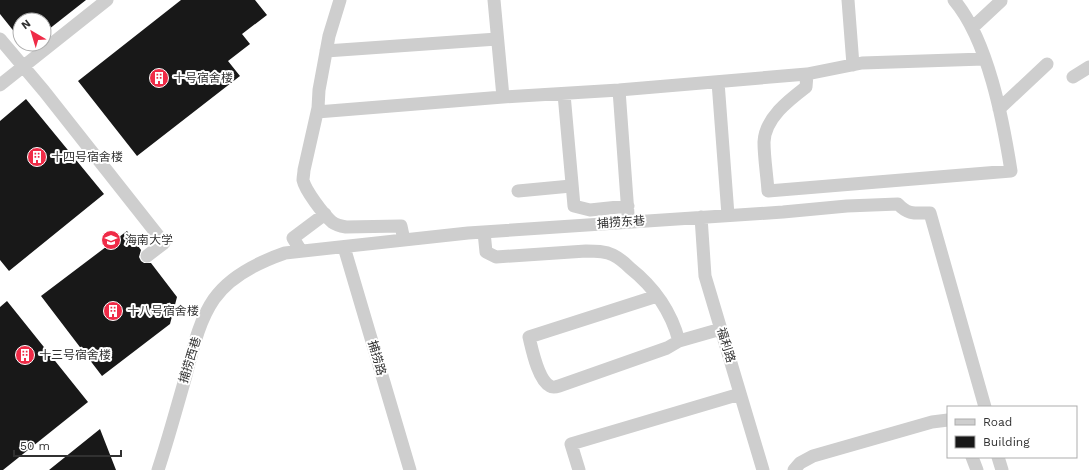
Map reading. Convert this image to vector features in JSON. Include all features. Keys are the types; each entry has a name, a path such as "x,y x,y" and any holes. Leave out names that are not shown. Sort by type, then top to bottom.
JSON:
{"street":[{"path":"52,34 94,0"},
{"path":"0,75 19,65 107,0"},
{"path":"340,0 329,36 317,112 303,180 307,189 325,214 338,226 401,226 404,240"},
{"path":"494,0 503,97"},
{"path":"848,0 853,65"},
{"path":"807,74 806,87 782,108 767,128 764,141 768,191 1011,171 999,109 984,58 965,14 954,0"},
{"path":"972,28 1001,1"},
{"path":"0,39 161,245 147,256"},
{"path":"326,51 497,39"},
{"path":"0,46 19,65"},
{"path":"0,85 31,52"},
{"path":"317,112 503,97 619,90 807,74 862,63 984,58"},
{"path":"999,109 1048,64"},
{"path":"1073,77 1089,67"},
{"path":"718,82 728,215"},
{"path":"619,90 629,222"},
{"path":"564,94 571,186 574,206 590,210 628,206"},
{"path":"518,190 571,186"},
{"path":"772,190 774,212"},
{"name":"捕捞东巷","path":"344,247 484,232 846,206 898,204 904,210 913,213 930,213 985,406"},
{"path":"301,251 293,238 325,214"},
{"name":"福利路","path":"697,217 697,278 717,330 737,395 763,470"},
{"path":"484,232 486,252 496,257 586,251 600,251 613,255 638,274 657,296 671,318 679,341"},
{"name":"捕捞西巷","path":"158,470 170,434 190,358 206,312 214,298 237,276 270,258 284,253 344,247"},
{"name":"捕捞路","path":"344,247 410,470"},
{"path":"657,296 529,337 542,379 549,386 559,386 667,348 679,341 717,330"},
{"path":"579,470 571,444 737,395"},
{"name":"福利路","path":"737,395 756,470"},
{"path":"794,470 800,463 813,456 932,422 947,420"},
{"path":"971,458 970,464 972,470"},
{"path":"971,458 977,470"},
{"path":"998,458 1002,470"}],"building":[{"path":"0,0 86,0 52,27 52,12 12,12 12,29 0,14"},
{"name":"十号宿舍楼","path":"181,0 255,0 267,15 242,34 250,44 228,61 240,76 137,156 78,81"},
{"name":"十四号宿舍楼","path":"26,99 104,194 9,271 0,260 0,121"},
{"name":"十八号宿舍楼","path":"127,231 141,250 139,257 141,261 144,263 151,263 177,297 170,324 102,376 41,296"},
{"name":"十三号宿舍楼","path":"7,301 88,402 3,470 0,470 0,307"},
{"path":"100,429 116,470 49,470"}],"place":[{"name":"十号宿舍楼","path":"159,78"},
{"name":"十四号宿舍楼","path":"37,157"},
{"name":"海南大学","path":"111,240"},
{"name":"十八号宿舍楼","path":"113,311"},
{"name":"十三号宿舍楼","path":"25,355"}]}
